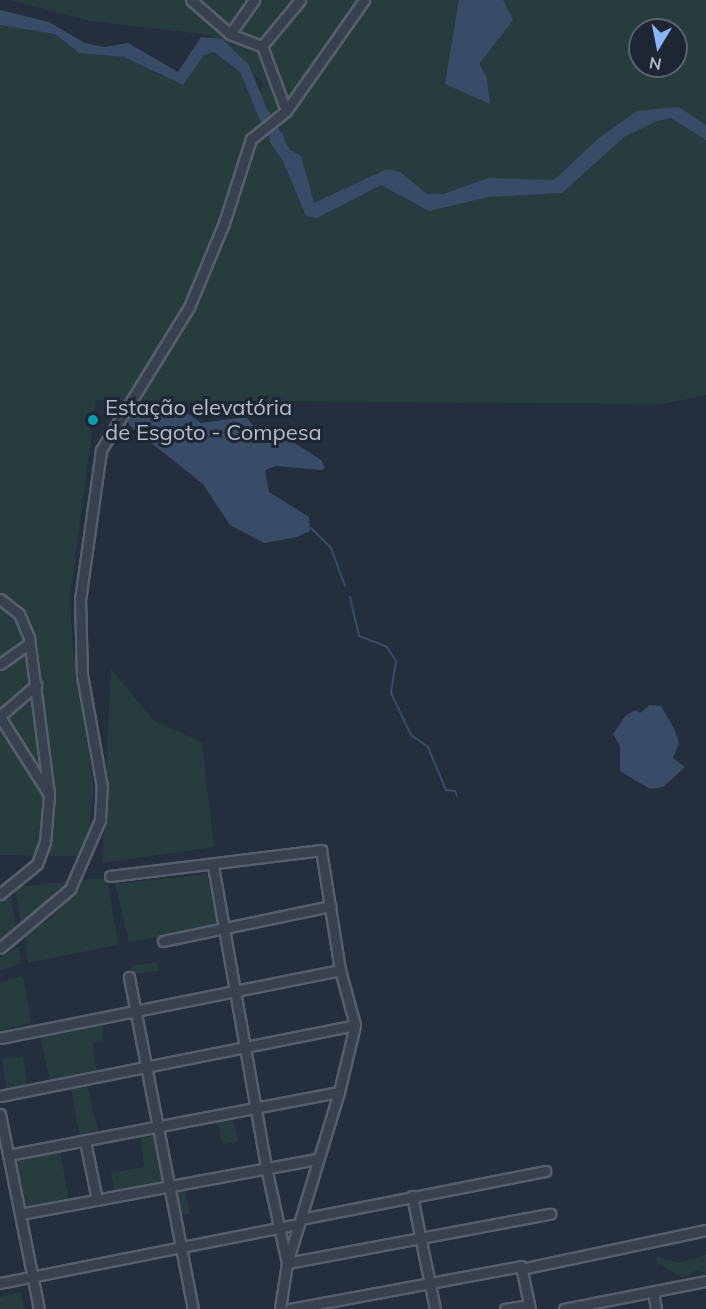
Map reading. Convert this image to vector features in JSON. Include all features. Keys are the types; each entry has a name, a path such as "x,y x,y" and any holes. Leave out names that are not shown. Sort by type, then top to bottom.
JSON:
{"street":[{"path":"190,0 202,4 230,34 262,46 286,111"},
{"path":"230,34 254,0"},
{"path":"262,46 300,0"},
{"path":"0,948 70,889 100,820 102,788 86,703 80,642 82,571 98,461 110,433 189,307 224,223 246,147 264,126 286,111 364,0"},
{"path":"0,894 37,864 45,842 49,795 29,644 19,614 1,602"},
{"path":"0,664 29,644"},
{"path":"36,685 0,716 49,795"},
{"path":"110,876 213,866 321,850 340,970 355,1025 339,1092 288,1263 280,1309"},
{"path":"213,866 266,1167 288,1263"},
{"path":"163,941 330,906"},
{"path":"0,1038 340,970"},
{"path":"129,977 193,1309"},
{"path":"0,1096 245,1049 355,1025"},
{"path":"8,1155 158,1129 339,1092"},
{"path":"0,1114 2,1134 39,1309"},
{"path":"85,1141 97,1200"},
{"path":"20,1214 318,1159"},
{"path":"0,1283 279,1228 300,1221 412,1196 545,1171"},
{"path":"412,1196 435,1309"},
{"path":"288,1263 550,1214"},
{"path":"290,1309 328,1305 706,1230"},
{"path":"505,1309 529,1307 521,1267"},
{"path":"564,1309 706,1281"},
{"path":"653,1292 656,1309"}],"green space":[{"path":"10,0 706,0 706,395 662,404 96,400 70,598 73,648 94,789 88,836 83,851 76,856 0,855 0,24 55,34 79,53 124,57 182,85 204,54 214,52 240,72 253,104 264,84 210,35 90,21"},
{"path":"111,669 154,721 202,742 214,847 102,863"},
{"path":"207,874 217,927 129,942 115,884"},
{"path":"107,878 118,945 28,963 25,936 53,917 82,880"},
{"path":"73,881 22,926 15,887"},
{"path":"0,889 10,889 16,929 0,942"},
{"path":"18,946 21,963 0,971 0,958"},
{"path":"157,962 159,971 133,974 131,966"},
{"path":"23,975 31,1023 0,1031 0,983"},
{"path":"102,1022 104,1041 93,1043 97,1073 50,1081 40,1034"},
{"path":"23,1056 27,1085 6,1088 2,1059"},
{"path":"87,1084 99,1135 80,1138 71,1087"},
{"path":"233,1120 238,1141 222,1145 217,1124"},
{"path":"155,1135 163,1184 115,1192 111,1173 144,1167 141,1138"},
{"path":"60,1150 69,1201 22,1210 13,1158"},
{"path":"185,1189 190,1214 179,1216 174,1191"},
{"path":"706,1255 706,1274 697,1270 683,1278 658,1263 655,1256 680,1263"},
{"path":"21,1292 24,1309 0,1309 0,1297"}],"water":[{"path":"459,0 503,0 513,20 479,64 487,78 490,104 445,84"},
{"path":"0,10 49,22 85,43 104,47 128,43 178,72 201,37 222,39 249,65 271,119 262,125 240,72 214,52 204,55 183,85 124,57 79,53 55,34 0,25"},
{"path":"679,107 706,125 706,140 671,118 657,121 624,137 562,193 488,197 429,211 381,185 317,218 306,216 283,161 269,141 282,132 288,149 301,156 314,203 387,169 400,172 427,194 443,194 489,178 554,180 599,138 637,111"},
{"path":"136,402 181,409 201,423 246,417 260,434 293,442 321,460 325,468 322,470 276,466 265,470 269,492 309,517 310,531 297,537 264,543 230,525 203,484 130,426 127,420"},
{"path":"650,705 661,706 674,728 679,743 673,758 685,767 663,787 650,789 620,771 620,746 613,734 626,715 636,710 640,713"}],"waterway":[{"path":"265,116 284,151"},
{"path":"311,528 331,548 345,586"},
{"path":"350,597 359,636 387,647 396,661 391,693 411,735 428,747 446,790 455,791 457,796"}],"place":[{"name":"Estação elevatória de Esgoto - Compesa","path":"93,420"}]}
